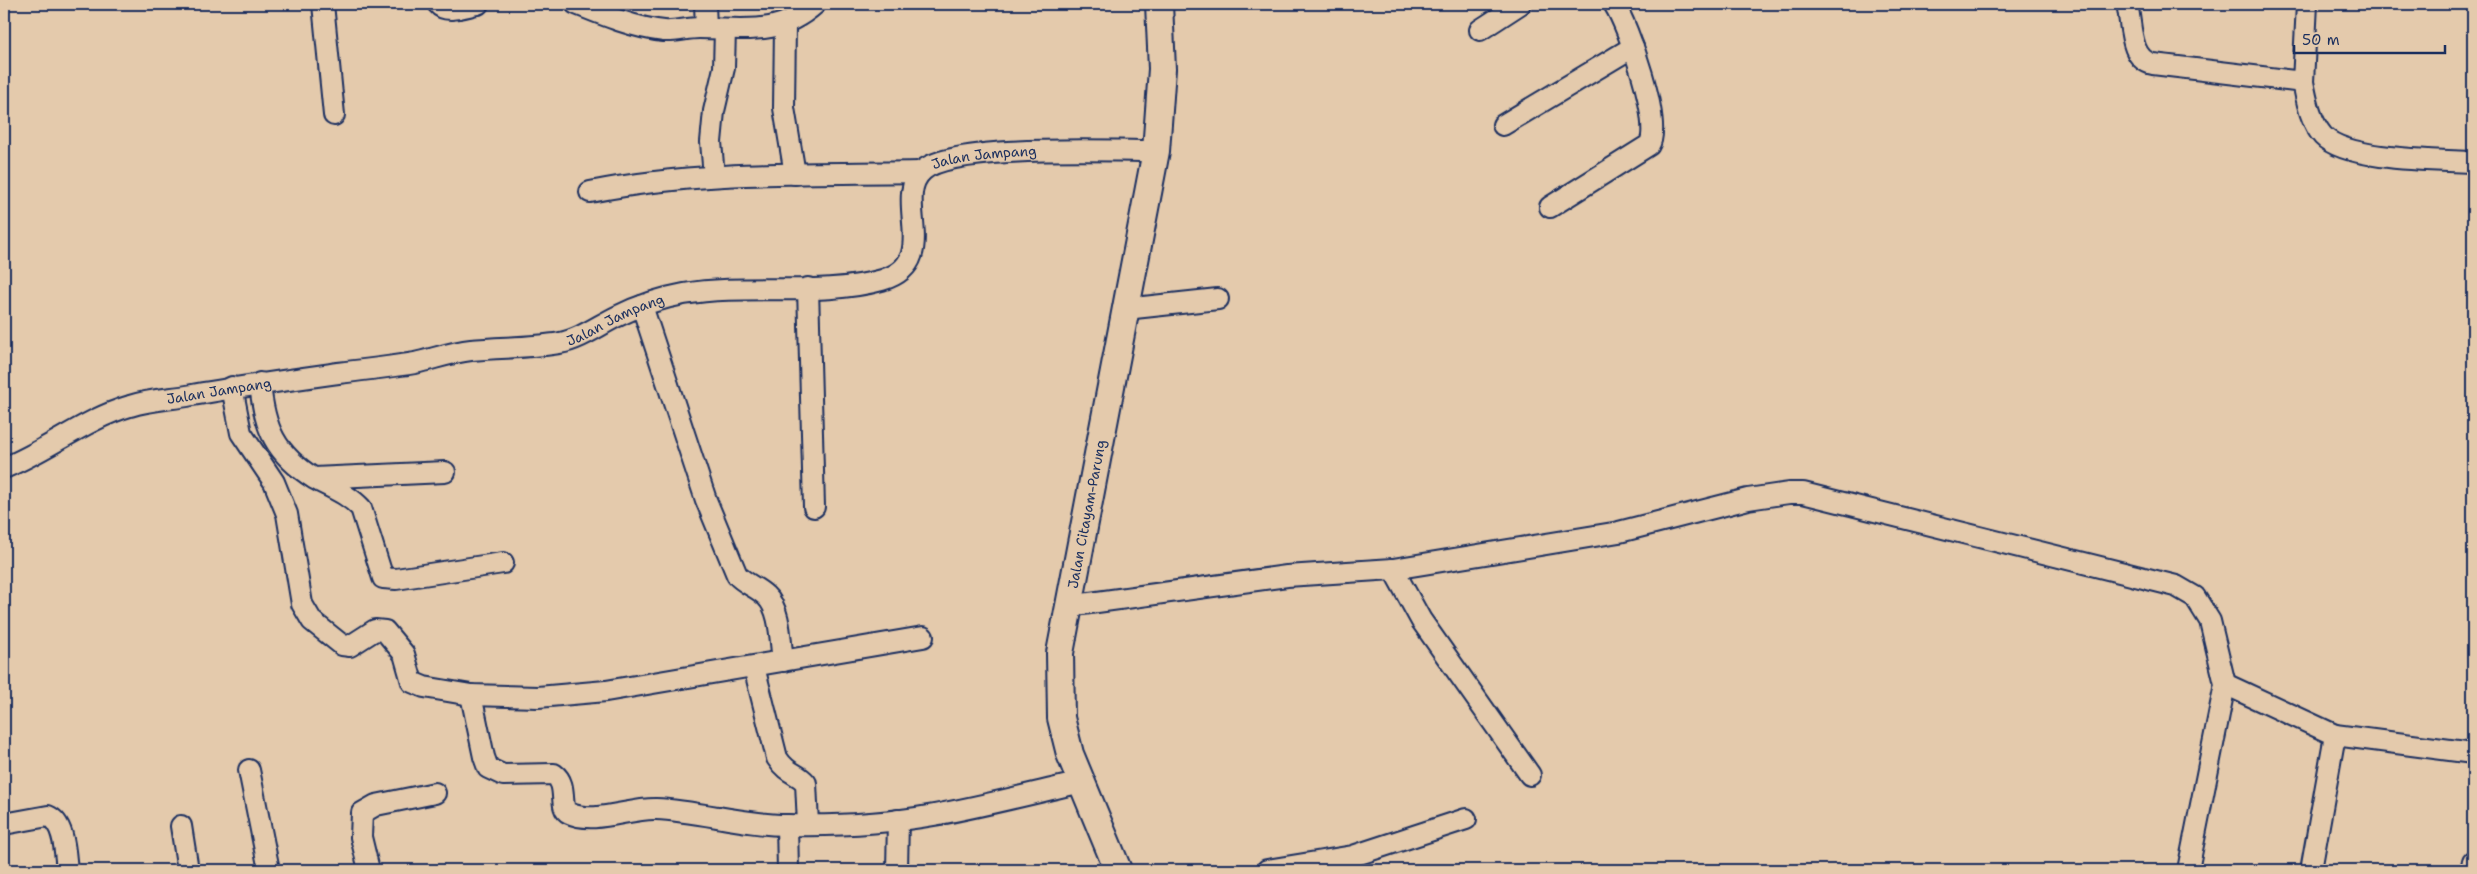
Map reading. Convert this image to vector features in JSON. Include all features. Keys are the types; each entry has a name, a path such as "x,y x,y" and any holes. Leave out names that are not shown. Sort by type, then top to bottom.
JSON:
{"main road":[{"name":"Jalan Citayam-Parung","path":"1114,869 1070,754 1061,718 1060,653 1068,606 1087,523 1125,309 1156,151 1162,69 1159,4"}],"street":[{"path":"322,4 334,115"},
{"path":"438,4 442,8 449,9 478,4"},
{"path":"576,4 600,14 665,31 755,29 785,25 815,4"},
{"path":"705,4 716,29 724,68 714,111 711,142 714,176"},
{"path":"1480,30 1520,4"},
{"path":"1550,207 1651,142 1652,113 1626,24 1614,4"},
{"path":"2126,4 2136,52 2142,61 2153,64 2303,82"},
{"path":"2308,4 2303,82 2313,121 2325,138 2338,145 2362,153 2396,158 2473,162"},
{"path":"785,25 784,108 795,174"},
{"path":"1503,125 1633,47"},
{"name":"Jalan Jampang","path":"4,468 29,458 78,429 129,406 260,383 415,363 467,350 561,343 580,336 620,314 682,294 727,289 861,285 898,275 904,270 910,260 912,251 912,191 921,172 932,165 955,158 1027,151 1156,151"},
{"path":"590,192 657,180 714,176 921,172"},
{"path":"808,288 814,507"},
{"path":"1125,309 1218,299"},
{"path":"642,306 706,500 737,574 742,581 765,595 773,604 784,660"},
{"path":"260,383 268,428 280,451 314,478 353,499 361,508 380,575 385,579 502,563"},
{"path":"232,388 241,433 274,482 284,505 302,604 312,621 342,645 350,646 380,629 391,637 404,654 412,682 424,687 471,694 538,697 606,691 923,637"},
{"path":"314,478 445,472"},
{"path":"1068,606 1287,576 1393,569 1619,532 1748,498 1793,492 1803,493 2176,586 2195,597 2210,621 2225,684 2188,870"},
{"path":"1393,569 1421,620 1530,774"},
{"path":"754,667 777,758 784,769 802,778 806,783 808,824"},
{"path":"2225,684 2335,735 2473,753"},
{"path":"471,694 488,768 503,775 554,774 563,783 564,807 570,813 595,817 652,809 787,826 898,820 935,815 1082,782"},
{"path":"2311,870 2335,735"},
{"path":"250,770 269,870"},
{"path":"369,870 361,837 362,813 376,805 435,793"},
{"path":"4,824 48,816 52,817 60,830 66,870"},
{"path":"1266,870 1355,863 1466,819"},
{"path":"897,870 898,820"},
{"path":"181,826 188,870"},
{"path":"787,826 788,870"},
{"path":"2470,870 2473,861"}]}
